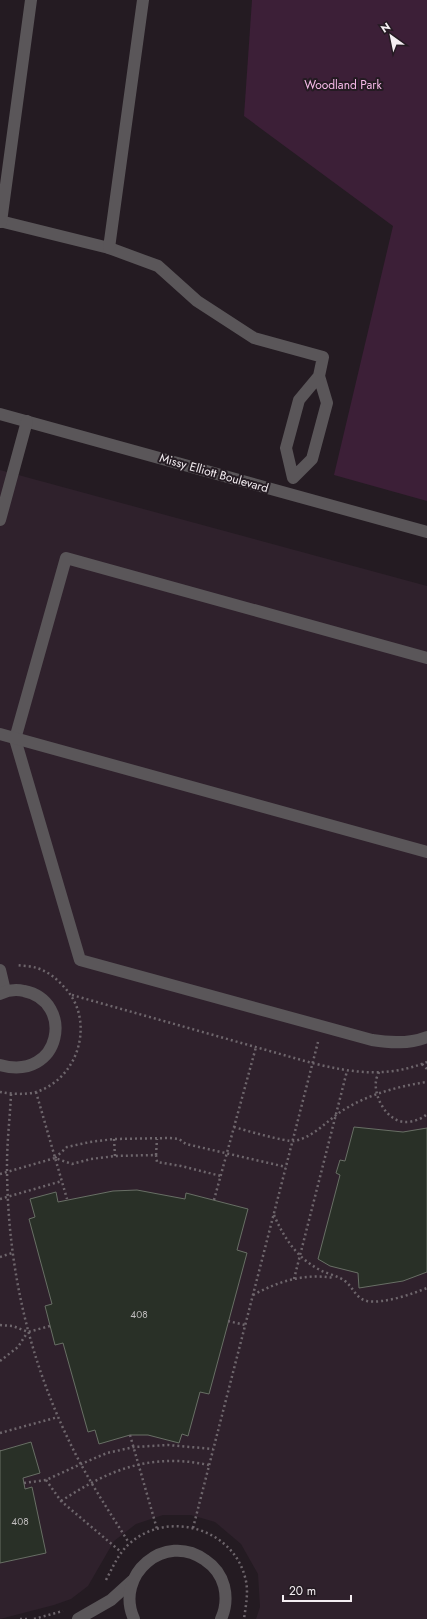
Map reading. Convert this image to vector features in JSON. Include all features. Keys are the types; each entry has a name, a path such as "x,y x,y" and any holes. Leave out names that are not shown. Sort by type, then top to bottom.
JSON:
{"street":[{"path":"32,0 0,222 109,248 158,266 197,301 254,338 324,357 319,376 299,400 286,448 292,478 288,494"},
{"path":"109,248 143,0"},
{"path":"292,478 312,459 318,438 327,403 319,376"},
{"name":"Missy Elliott Boulevard","path":"0,414 427,532"},
{"path":"0,520 27,422"},
{"path":"427,658 66,558 15,738 80,960 372,1040 395,1044 427,1037"},
{"path":"0,734 427,852"},
{"path":"0,970 3,992 18,990 30,992 41,998 49,1007 55,1019 56,1031 53,1043 47,1054 38,1062 26,1068 12,1069 0,1065"},
{"path":"78,1619 111,1600 132,1581 140,1568 152,1558 166,1552 183,1551 199,1555 212,1565 222,1579 226,1595 225,1612 221,1619"},
{"path":"132,1581 129,1596 130,1611 134,1619"}],"path":[{"path":"72,995 312,1063 347,1071 396,1071 427,1062"},
{"path":"193,1528 318,1040 324,1027"},
{"path":"214,1200 256,1047"},
{"path":"422,1064 427,1069"},
{"path":"294,1279 347,1071"},
{"path":"379,1072 376,1081 377,1094 386,1111 396,1120 411,1122 423,1118 427,1114"},
{"path":"234,1127 292,1141 311,1135 350,1106 377,1094 427,1082"},
{"path":"36,1092 67,1199"},
{"path":"11,1094 7,1172 8,1197 12,1253 28,1332 50,1400 58,1417 91,1482 129,1543"},
{"path":"0,1174 55,1158 67,1147 114,1139 179,1139 186,1144 286,1167"},
{"path":"114,1139 115,1156"},
{"path":"157,1139 157,1162 181,1166 221,1176"},
{"path":"55,1158 72,1164 90,1159 115,1156 156,1155"},
{"path":"0,1199 62,1181"},
{"path":"273,1214 286,1239 300,1255 316,1267 346,1282 354,1293 361,1299 370,1301 404,1296 427,1288"},
{"path":"0,1257 12,1253"},
{"path":"253,1295 276,1284 294,1279 315,1276 341,1279"},
{"path":"228,1321 245,1325"},
{"path":"0,1325 13,1326 28,1332 50,1326"},
{"path":"0,1361 18,1347 28,1332"},
{"path":"0,1433 58,1417"},
{"path":"130,1435 157,1528"},
{"path":"24,1483 46,1480 108,1453 134,1447 168,1445 213,1449"},
{"path":"60,1502 91,1482 116,1471 139,1465 151,1462 175,1461 209,1464"},
{"path":"46,1480 60,1502 121,1552"},
{"path":"20,1619 26,1619"}],"shaded area":[{"path":"0,470 427,586 427,1619 256,1619 260,1607 258,1574 241,1544 215,1522 191,1515 163,1515 136,1524 114,1541 88,1586 71,1599 0,1619"}],"green space":[{"name":"Woodland Park","path":"252,0 427,0 427,501 334,475 393,226 244,116"}],"building":[{"path":"354,1127 403,1132 427,1128 427,1272 403,1281 359,1288 358,1273 330,1266 318,1259 340,1175 336,1173 340,1160 345,1161"},
{"path":"137,1190 185,1199 186,1193 248,1209 237,1250 247,1253 209,1394 200,1392 188,1436 182,1434 179,1443 148,1435 130,1435 99,1444 95,1430 88,1432 63,1343 55,1345 45,1306 52,1304 29,1219 35,1217 30,1199 56,1192 58,1202 113,1191"},
{"path":"31,1442 40,1473 23,1478 25,1489 32,1487 46,1553 0,1563 0,1451"}]}
